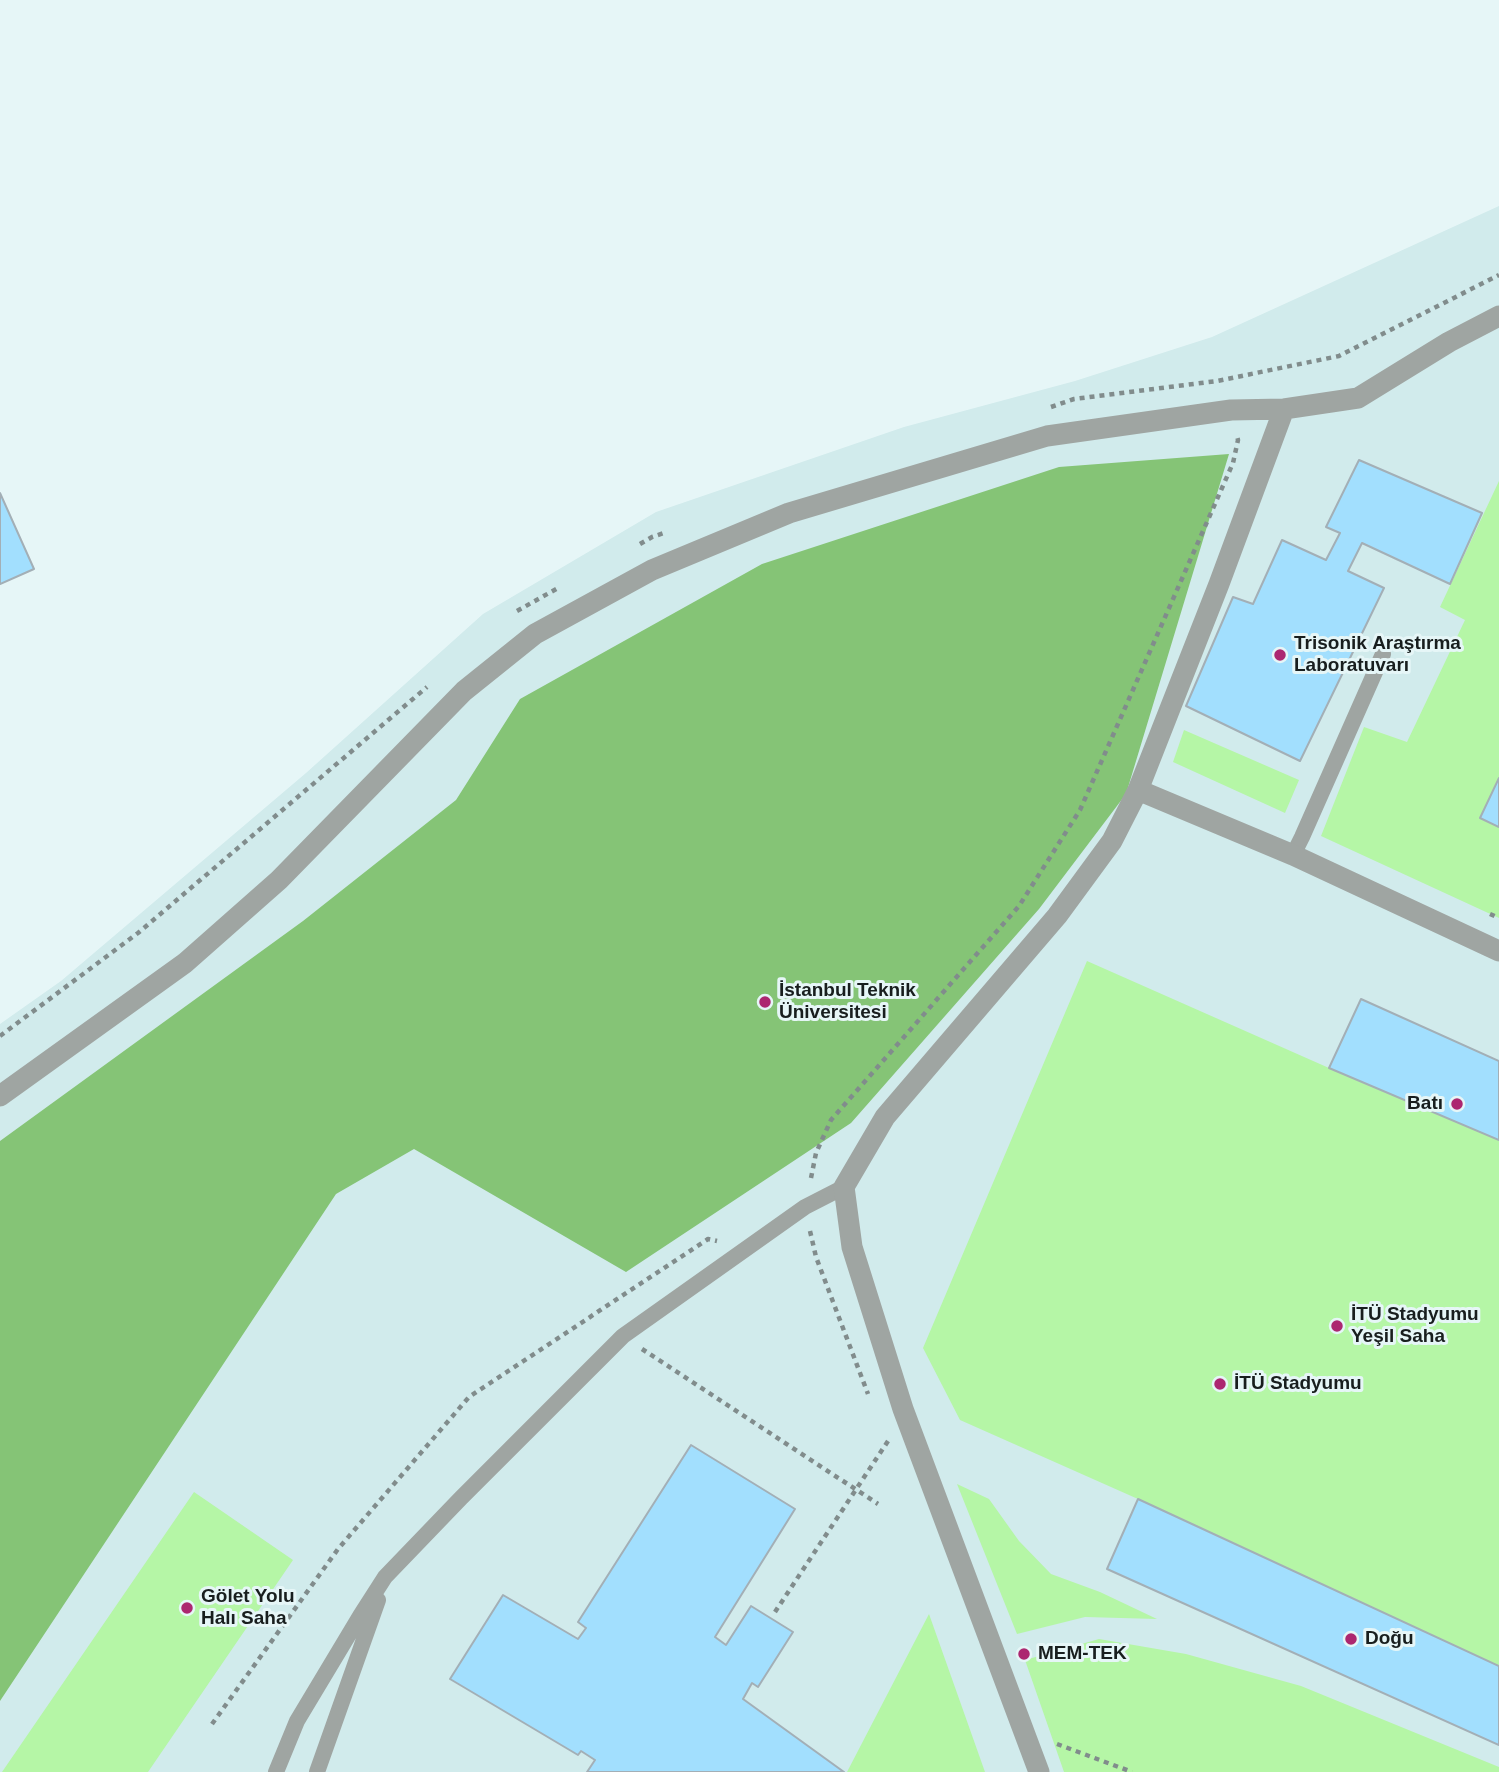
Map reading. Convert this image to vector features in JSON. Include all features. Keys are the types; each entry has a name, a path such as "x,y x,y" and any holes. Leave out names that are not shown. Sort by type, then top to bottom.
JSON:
{"street":[{"path":"0,1096 186,963 279,880 464,691 535,634 652,570 789,513 1048,436 1231,410 1284,409 1358,398 1450,342 1499,316"},
{"path":"1039,1772 903,1409 852,1247 844,1187 885,1117 1058,916 1112,841 1138,790 1284,409"},
{"path":"1138,790 1293,855 1499,951"}],"lane":[{"path":"1293,855 1383,654"},
{"path":"276,1772 297,1721 385,1577 471,1488 623,1336 806,1207 844,1187"},
{"path":"317,1772 385,1577"}],"path":[{"path":"872,1406 816,1257 806,1207 816,1153 831,1120 1018,906 1080,810 1233,464 1238,440 1227,388 1217,382 1339,356 1499,275"},
{"path":"212,1724 338,1549 469,1397 708,1239 749,1247"},
{"path":"623,1336 878,1504"},
{"path":"775,1612 887,1444 903,1409"},
{"path":"882,1431 891,1456"},
{"path":"1049,1741 1132,1772"}],"shaded area":[{"name":"İstanbul Teknik Üniversitesi","path":"1499,206 1499,1772 0,1772 0,1024 61,981 306,773 483,614 656,512 904,427 1075,381 1212,337"}],"green space":[{"path":"1229,454 1126,794 1039,909 851,1123 626,1272 414,1149 336,1194 0,1701 0,1141 303,921 456,800 520,699 762,564 1059,467"},
{"path":"1499,481 1499,778 1480,818 1499,827 1499,918 1321,836 1364,727 1407,742 1465,620 1440,607"},
{"path":"1184,730 1299,780 1285,813 1173,762"},
{"name":"İTÜ Stadyumu","path":"1087,961 1329,1068 1361,999 1499,1061 1499,1745 1107,1569 1138,1499 960,1420 923,1348"},
{"path":"957,1484 989,1499 1019,1541 1051,1574 1100,1592 1157,1619 1085,1617 1017,1634"},
{"name":"Gölet Yolu Halı Saha","path":"194,1492 293,1560 148,1772 2,1772"},
{"path":"929,1614 985,1772 847,1772"},
{"path":"1099,1639 1186,1654 1301,1686 1499,1767 1499,1772 1064,1772 1025,1660"}],"building":[{"name":"Trisonik Araştırma Laboratuvarı","path":"1359,460 1482,513 1450,584 1362,543 1348,571 1384,588 1300,761 1186,706 1233,597 1253,604 1282,540 1326,560 1340,533 1326,527"},
{"path":"0,493 34,569 0,584"},
{"path":"1499,778 1499,827 1480,818"},
{"name":"Batı","path":"1361,999 1499,1061 1499,1140 1329,1068"},
{"path":"691,1445 795,1509 715,1637 726,1645 751,1606 793,1632 758,1687 752,1683 743,1699 844,1772 587,1772 595,1760 581,1751 578,1755 450,1679 503,1595 578,1639 586,1628 578,1622"},
{"name":"Doğu","path":"1138,1499 1499,1666 1499,1745 1107,1569"}],"place":[{"name":"Trisonik Araştırma Laboratuvarı","path":"1280,655"},
{"name":"İstanbul Teknik Üniversitesi","path":"765,1002"},
{"name":"Batı","path":"1457,1104"},
{"name":"İTÜ Stadyumu Yeşil Saha","path":"1337,1326"},
{"name":"İTÜ Stadyumu","path":"1220,1384"},
{"name":"Gölet Yolu Halı Saha","path":"187,1608"},
{"name":"Doğu","path":"1351,1639"},
{"name":"MEM-TEK","path":"1024,1654"}]}
